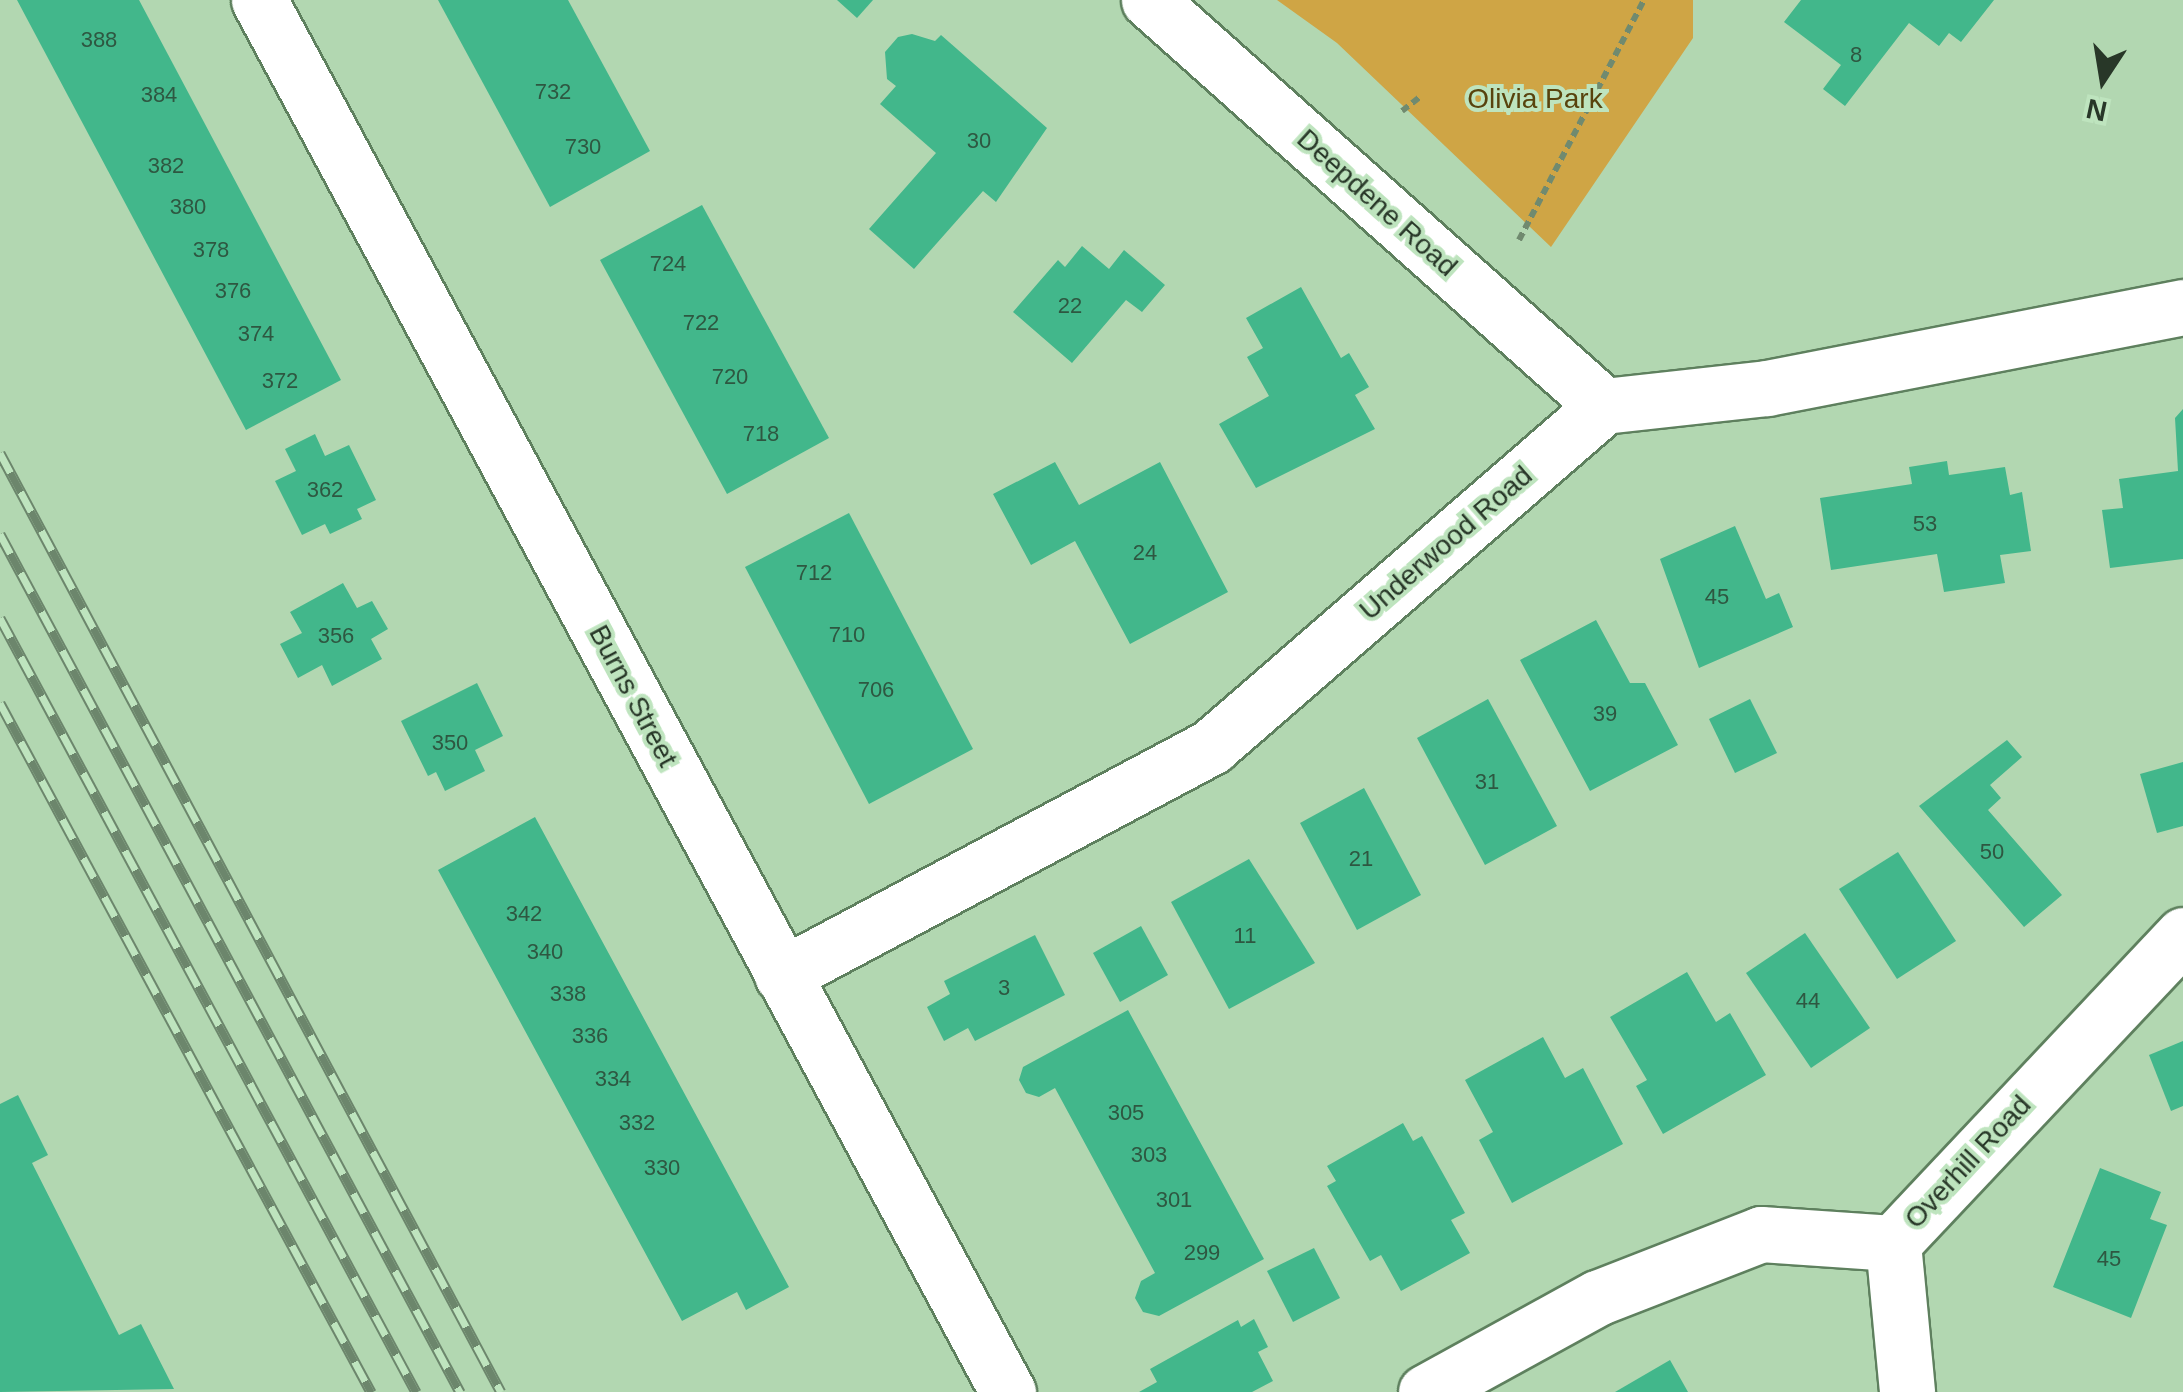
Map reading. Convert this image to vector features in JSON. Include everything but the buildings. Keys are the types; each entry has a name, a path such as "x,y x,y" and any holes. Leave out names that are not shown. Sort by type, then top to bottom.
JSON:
{"street":[{"name":"Burns Street","path":"259,0 1008,1392"},
{"name":"Deepdene Road","path":"1149,0 1604,406"},
{"path":"1604,406 1767,388 2183,307"},
{"name":"Underwood Road","path":"782,975 1212,746 1604,406"},
{"name":"Overhill Road","path":"1426,1392 1597,1298 1761,1234 1893,1243 2183,935"},
{"path":"1893,1243 1908,1392"}],"path":[{"path":"1519,240 1644,0"},
{"path":"1402,112 1421,96"}],"green space":[{"name":"Olivia Park","path":"1277,0 1693,0 1693,38 1551,247 1337,43"}],"railway":[{"path":"0,453 501,1392"},
{"path":"0,534 460,1392"},
{"path":"0,618 416,1392"},
{"path":"0,703 371,1392"}]}
